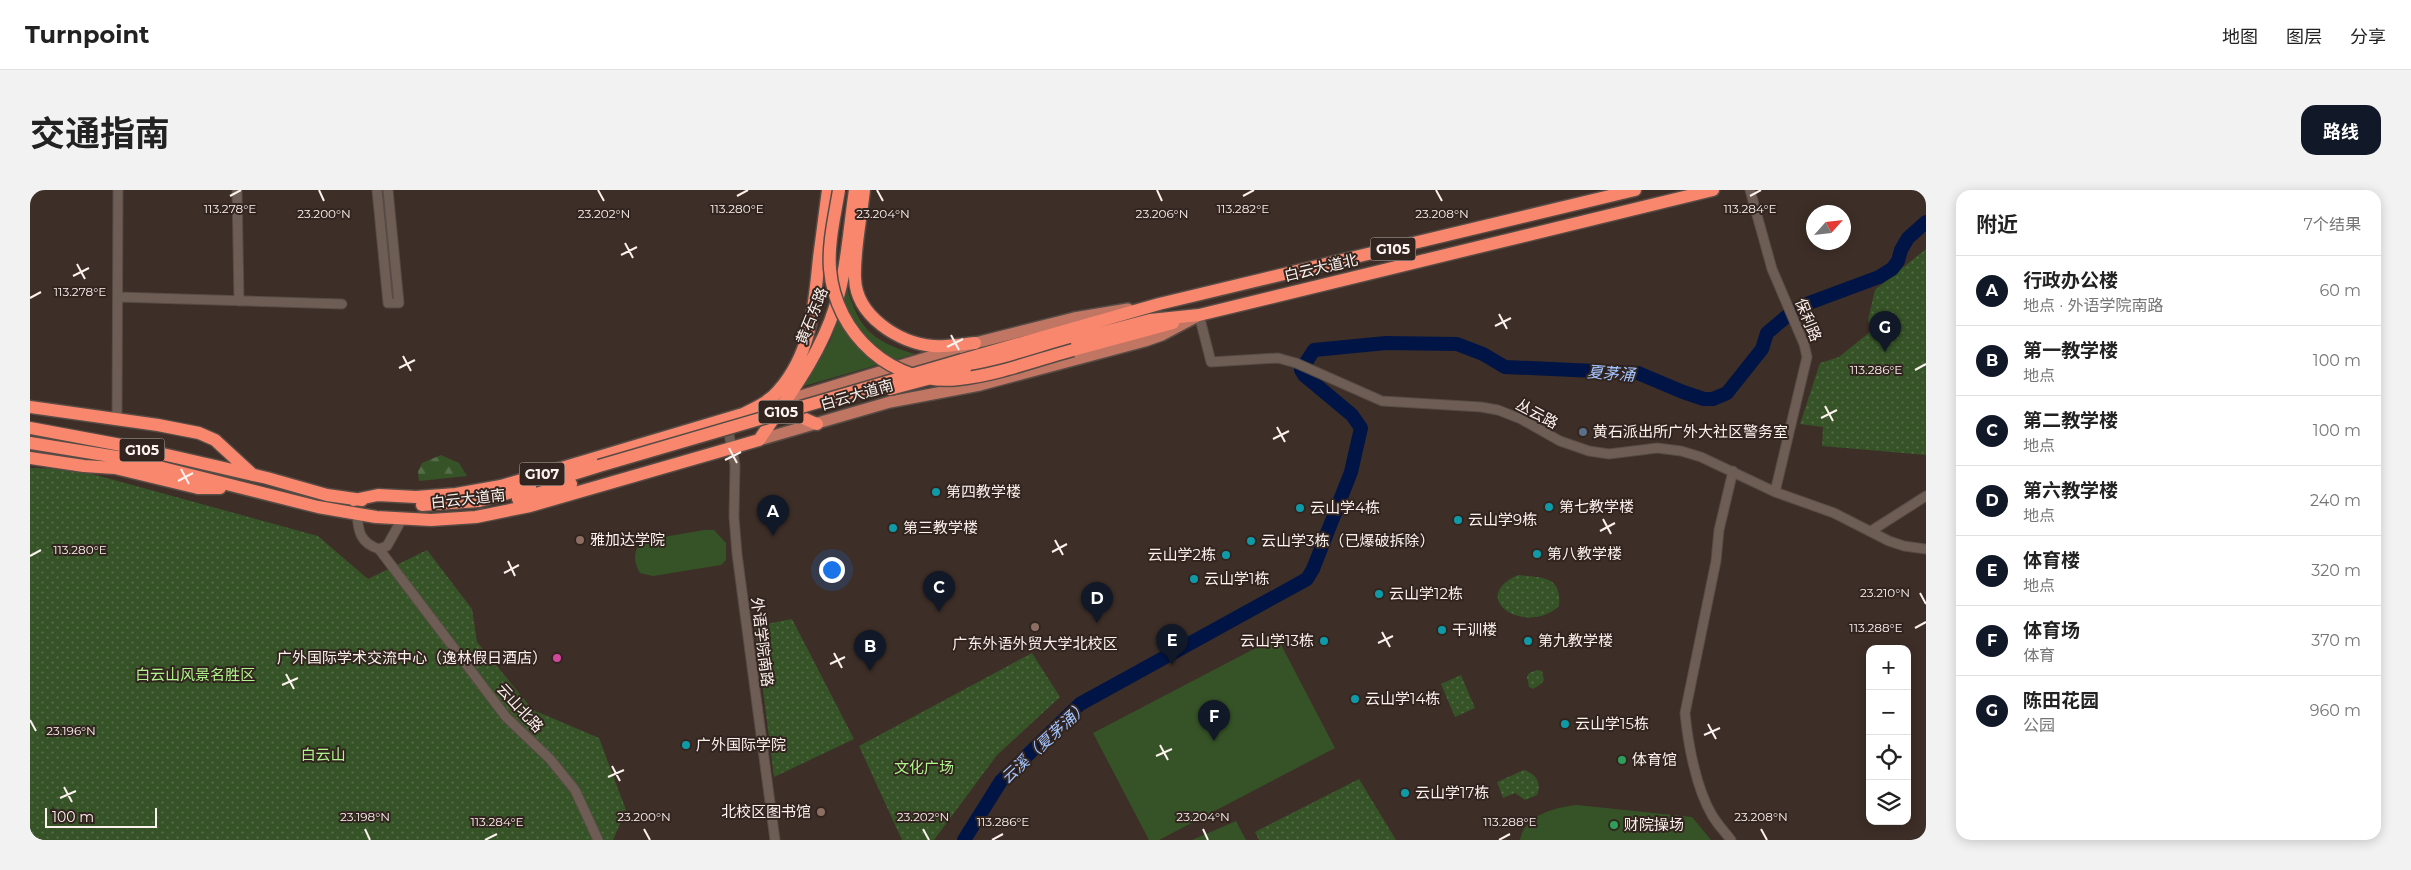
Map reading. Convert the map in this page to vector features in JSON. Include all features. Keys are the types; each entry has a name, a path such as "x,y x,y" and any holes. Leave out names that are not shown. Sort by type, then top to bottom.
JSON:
{"highway":[{"name":"黄石东路","path":"743,414 766,402 784,383 799,360 808,338 814,309 828,190"},
{"path":"839,190 830,268 835,297 854,334 877,356 901,371 943,380 975,376 1200,314"},
{"name":"黄石东路","path":"759,440 808,366 830,320 840,292 854,190"},
{"path":"864,190 855,279 863,304 881,325 914,342 933,346 975,343"},
{"name":"白云大道北","path":"964,364 1150,307 1635,190"},
{"name":"白云大道北","path":"964,364 1150,320 1200,314 1713,190"},
{"path":"820,250 824,261 828,264 838,264 846,256"},
{"name":"白云大道南","path":"30,428 132,447 354,500 424,505 479,501 601,470 964,364"},
{"path":"784,383 786,400 793,412 817,424"},
{"path":"30,407 191,432 215,440 253,475"},
{"name":"白云大道南","path":"354,500 378,495 416,497 456,494 501,486 743,414"},
{"name":"白云大道南","path":"30,443 123,458 318,507 402,519 451,519 511,511 759,440"},
{"path":"30,458 84,466 115,468 198,488 246,489"},
{"name":"白云大道南","path":"402,519 503,503 601,470"}],"main road":[{"name":"白云大道南","path":"743,414 975,343 1074,318 1150,307"},
{"name":"白云大道南","path":"759,440 890,402 980,385 1145,341 1174,329 1200,314"},
{"path":"804,394 801,404 803,412 817,424"}],"street":[{"path":"117,419 118,190"},
{"path":"237,190 239,301"},
{"path":"377,190 388,303 400,303 388,190"},
{"name":"保利路","path":"1750,190 1772,269 1804,344 1807,357 1775,492"},
{"path":"118,297 342,304"},
{"name":"丛云路","path":"1200,314 1211,362 1272,358 1296,363 1311,369 1374,399 1498,410 1521,418 1560,442 1589,451 1609,454 1670,448 1701,457 1775,492 1834,514 1904,546 1926,549"},
{"name":"外语学院南路","path":"725,419 735,465 734,517 737,554 775,840"},
{"path":"1731,840 1712,814 1702,791 1687,734 1685,713 1733,472"},
{"path":"1871,532 1926,496"},
{"name":"云山北路","path":"357,513 360,536 364,542 379,549 506,717 550,759 575,790 598,840"},
{"path":"379,549 387,546 402,519"}],"green space":[{"path":"1926,249 1926,455 1822,446 1823,427 1800,424 1820,363 1839,357 1871,331 1868,320 1875,290"},
{"path":"845,279 854,308 867,329 886,343 915,354 804,386 830,342 838,320"},
{"path":"441,455 459,463 467,476 419,481 418,471 422,463"},
{"name":"白云山风景名胜区","path":"30,468 74,469 318,536 368,579 427,550 472,609 477,642 533,710 599,738 626,810 613,840 30,840"},
{"path":"714,530 726,543 726,560 721,565 653,576 640,573 635,555 641,543 646,540"},
{"path":"1518,575 1542,578 1553,583 1557,588 1559,606 1546,615 1531,617 1518,616 1507,611 1499,603 1498,594 1503,584"},
{"path":"792,619 854,739 774,777 755,626"},
{"path":"1277,637 1335,748 1159,840 1149,840 1093,733"},
{"name":"文化广场","path":"1032,653 1060,697 997,755 934,840 902,840 859,746"},
{"path":"1537,670 1542,671 1544,680 1533,689 1529,687 1527,677 1529,673"},
{"path":"1461,675 1475,708 1455,717 1441,684"},
{"path":"1524,770 1532,774 1537,780 1539,787 1537,795 1525,800 1515,793 1503,798 1497,782"},
{"path":"1359,779 1396,840 1259,840 1255,832"},
{"name":"财院操场","path":"1577,805 1692,817 1711,840 1520,840 1523,831 1534,818 1551,810"},
{"path":"1236,821 1246,840 1192,840"}],"waterway":[{"name":"夏茅涌","path":"964,840 1001,781 1080,704 1307,579 1313,569 1351,472 1361,428 1352,415 1304,375 1301,370 1314,350 1386,343 1457,344 1483,354 1505,367 1638,373 1683,392 1704,399 1713,399 1727,393 1762,349 1767,333 1780,322 1796,309 1879,277 1892,269 1898,261 1901,250 1908,238 1926,222"}],"place":[{"name":"陈田花园","path":"1885,352"},
{"name":"黄石派出所广外大社区警务室","path":"1583,432"},
{"name":"第四教学楼","path":"936,492"},
{"name":"第七教学楼","path":"1549,507"},
{"name":"云山学4栋","path":"1300,508"},
{"name":"云山学9栋","path":"1458,520"},
{"name":"第三教学楼","path":"893,528"},
{"name":"行政办公楼","path":"773,536"},
{"name":"雅加达学院","path":"580,540"},
{"name":"云山学3栋（已爆破拆除）","path":"1251,541"},
{"name":"第八教学楼","path":"1537,554"},
{"name":"云山学2栋","path":"1226,555"},
{"name":"云山学1栋","path":"1194,579"},
{"name":"云山学12栋","path":"1379,594"},
{"name":"第二教学楼","path":"939,612"},
{"name":"第六教学楼","path":"1097,623"},
{"name":"广东外语外贸大学北校区","path":"1035,627"},
{"name":"干训楼","path":"1442,630"},
{"name":"云山学13栋","path":"1324,641"},
{"name":"第九教学楼","path":"1528,641"},
{"name":"广外国际学术交流中心（逸林假日酒店）","path":"557,658"},
{"name":"体育楼","path":"1172,665"},
{"name":"第一教学楼","path":"870,671"},
{"name":"云山学14栋","path":"1355,699"},
{"name":"云山学15栋","path":"1565,724"},
{"name":"体育场","path":"1214,741"},
{"name":"广外国际学院","path":"686,745"},
{"name":"体育馆","path":"1622,760"},
{"name":"云山学17栋","path":"1405,793"},
{"name":"北校区图书馆","path":"821,812"},
{"name":"财院操场","path":"1614,825"}],"water label":[{"name":"云溪（夏茅涌）","path":"1044,742"}],"park label":[{"name":"白云山","path":"323,755"}]}
